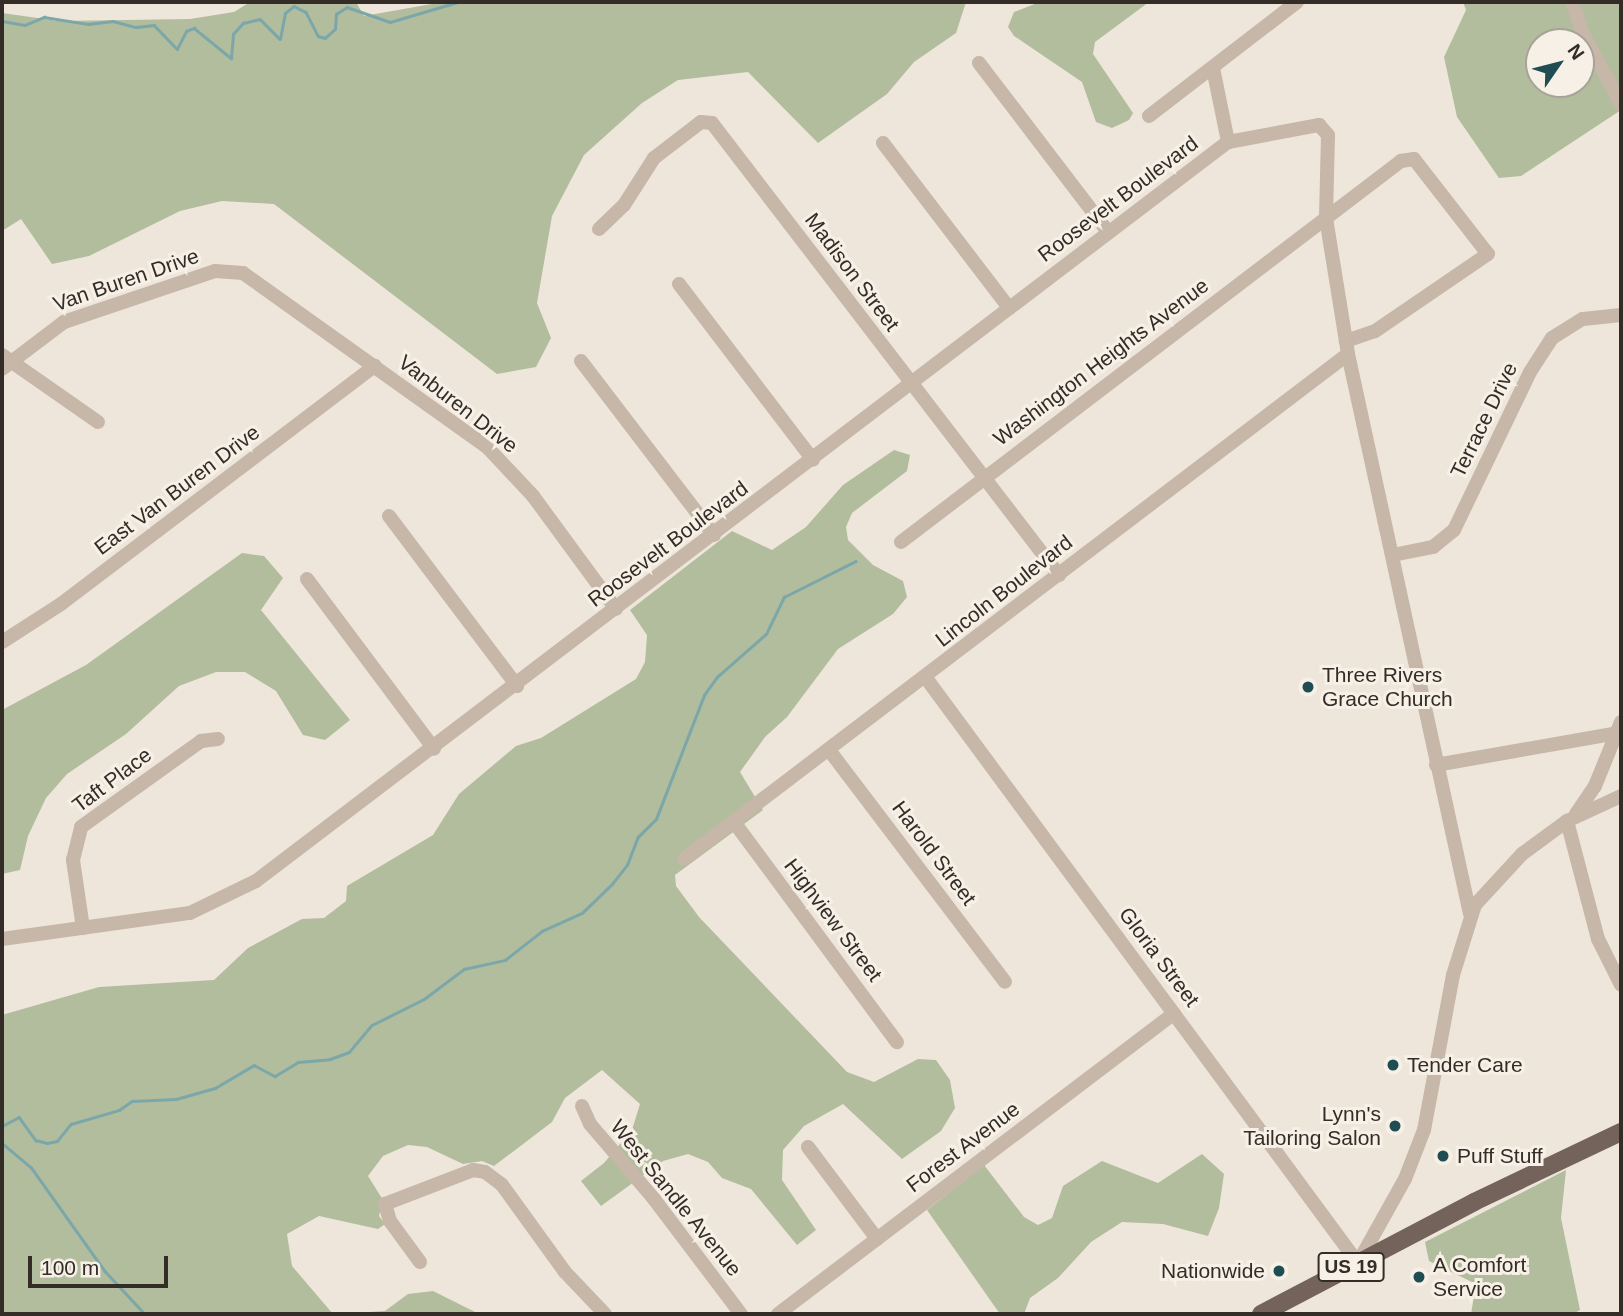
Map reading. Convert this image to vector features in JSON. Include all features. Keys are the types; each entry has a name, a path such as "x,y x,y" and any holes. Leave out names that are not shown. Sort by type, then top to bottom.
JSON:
{"main road":[{"name":"US 19","path":"1263,1314 1357,1263 1621,1132"}],"street":[{"path":"1149,116 1297,2"},
{"path":"1572,2 1583,34 1621,104"},
{"path":"979,63 1108,233"},
{"path":"1213,68 1228,142"},
{"name":"Madison Street","path":"599,229 624,205 654,158 701,122 712,123 1059,575"},
{"name":"Roosevelt Boulevard","path":"2,939 190,913 227,898 434,750 1228,142 1312,125 1324,128 1328,135 1326,218"},
{"path":"883,143 1009,308"},
{"name":"Washington Heights Avenue","path":"901,542 1401,161 1414,159 1488,254"},
{"path":"1326,218 1347,348 1436,765 1473,909"},
{"name":"Lincoln Boulevard","path":"684,859 926,678 1347,348 1488,254"},
{"name":"Van Buren Drive","path":"5,361 64,322 215,271 234,270 375,366"},
{"path":"679,284 813,460"},
{"name":"Terrace Drive","path":"1393,555 1433,547 1454,530 1530,372 1552,338 1583,319 1621,315"},
{"path":"581,360 714,535"},
{"path":"5,361 98,422"},
{"name":"Vanburen Drive","path":"375,366 503,463 533,496 616,609"},
{"name":"East Van Buren Drive","path":"2,642 61,604 375,366"},
{"path":"389,516 517,686"},
{"path":"307,579 434,750"},
{"name":"Gloria Street","path":"926,678 1357,1263"},
{"path":"1436,765 1619,727"},
{"path":"1357,1263 1405,1179 1421,1139 1453,975 1473,909 1485,890 1513,861 1567,821 1584,804 1601,773 1619,727"},
{"name":"Taft Place","path":"83,928 73,859 81,827 201,741 218,739"},
{"name":"Harold Street","path":"829,750 1006,982"},
{"path":"1567,821 1619,796 1601,773"},
{"path":"1567,821 1598,939 1621,985"},
{"name":"Highview Street","path":"734,822 897,1042"},
{"name":"Forest Avenue","path":"778,1314 1174,1013"},
{"name":"West Sandle Avenue","path":"583,1106 590,1124 654,1199 741,1314"},
{"path":"808,1147 877,1239"},
{"path":"420,1262 390,1221 384,1204 473,1170 493,1176 565,1272 605,1314"}],"green space":[{"path":"250,2 356,2 364,16 443,2 966,2 956,33 914,62 887,94 818,143 748,72 678,80 642,103 584,155 552,216 537,303 551,338 536,367 497,374 274,204 222,201 180,211 89,256 52,264 21,219 2,231 2,13 59,21 190,19 234,12"},
{"path":"1040,2 1149,2 1095,42 1093,54 1133,113 1129,120 1112,128 1096,122 1082,82 1014,36 1008,27 1014,12"},
{"path":"1463,2 1621,2 1621,110 1521,176 1499,178 1457,117 1444,57 1466,10"},
{"path":"894,450 910,455 907,471 852,513 846,527 848,540 873,565 903,581 907,597 893,614 838,649 787,717 765,737 740,772 763,810 675,875 676,886 699,917 847,1072 874,1082 918,1059 936,1060 950,1080 955,1108 941,1131 902,1159 843,1104 804,1126 783,1150 782,1180 816,1230 797,1245 751,1189 722,1178 708,1162 688,1154 663,1161 601,1206 581,1181 604,1163 632,1130 640,1104 602,1070 565,1098 552,1122 494,1166 482,1161 463,1164 427,1147 408,1145 383,1156 368,1176 383,1200 379,1216 385,1224 378,1229 319,1216 287,1234 292,1266 333,1314 2,1314 2,1015 99,987 214,980 248,948 302,919 324,918 346,901 347,886 433,835 459,794 516,746 541,738 636,679 645,662 647,635 630,610 732,531 772,550 806,527 843,485"},
{"path":"242,553 264,556 283,578 261,610 350,720 325,740 303,735 276,691 245,672 216,672 179,686 126,734 67,774 46,798 28,836 20,870 2,874 2,710 86,665"},
{"path":"1202,1154 1224,1174 1219,1208 1208,1236 1163,1224 1122,1222 1091,1242 1058,1278 1030,1298 1024,1314 1000,1314 927,1210 984,1165 1024,1217 1038,1225 1052,1218 1063,1186 1102,1161 1158,1183"},
{"path":"1566,1170 1561,1218 1580,1310 1573,1314 1471,1314 1476,1284 1429,1261 1425,1242"},
{"path":"433,1291 479,1314 335,1314 385,1311 408,1294"}],"waterway":[{"path":"2,21 25,25 44,17 88,24 113,21 136,27 154,25 177,49 186,31 194,28 231,58 233,34 243,23 260,19 280,39 285,13 294,6 306,12 318,36 325,38 335,29 336,14 347,7 390,22 458,2"},
{"path":"2,1126 19,1117 36,1140 47,1143 57,1141 71,1124 119,1110 132,1101 176,1099 215,1088 254,1065 275,1076 298,1062 330,1059 349,1052 372,1025 424,999 464,969 505,960 542,931 582,913 627,865 638,837 656,819 704,695 717,677 766,634 784,597 856,561"},
{"path":"2,1143 31,1167 105,1271 145,1314"}],"place":[{"name":"Three Rivers Grace Church","path":"1308,687"},
{"name":"Tender Care","path":"1393,1065"},
{"name":"Lynn's Tailoring Salon","path":"1395,1126"},
{"name":"Puff Stuff","path":"1443,1156"},
{"name":"Nationwide","path":"1279,1271"},
{"name":"A Comfort Service","path":"1419,1277"}]}
